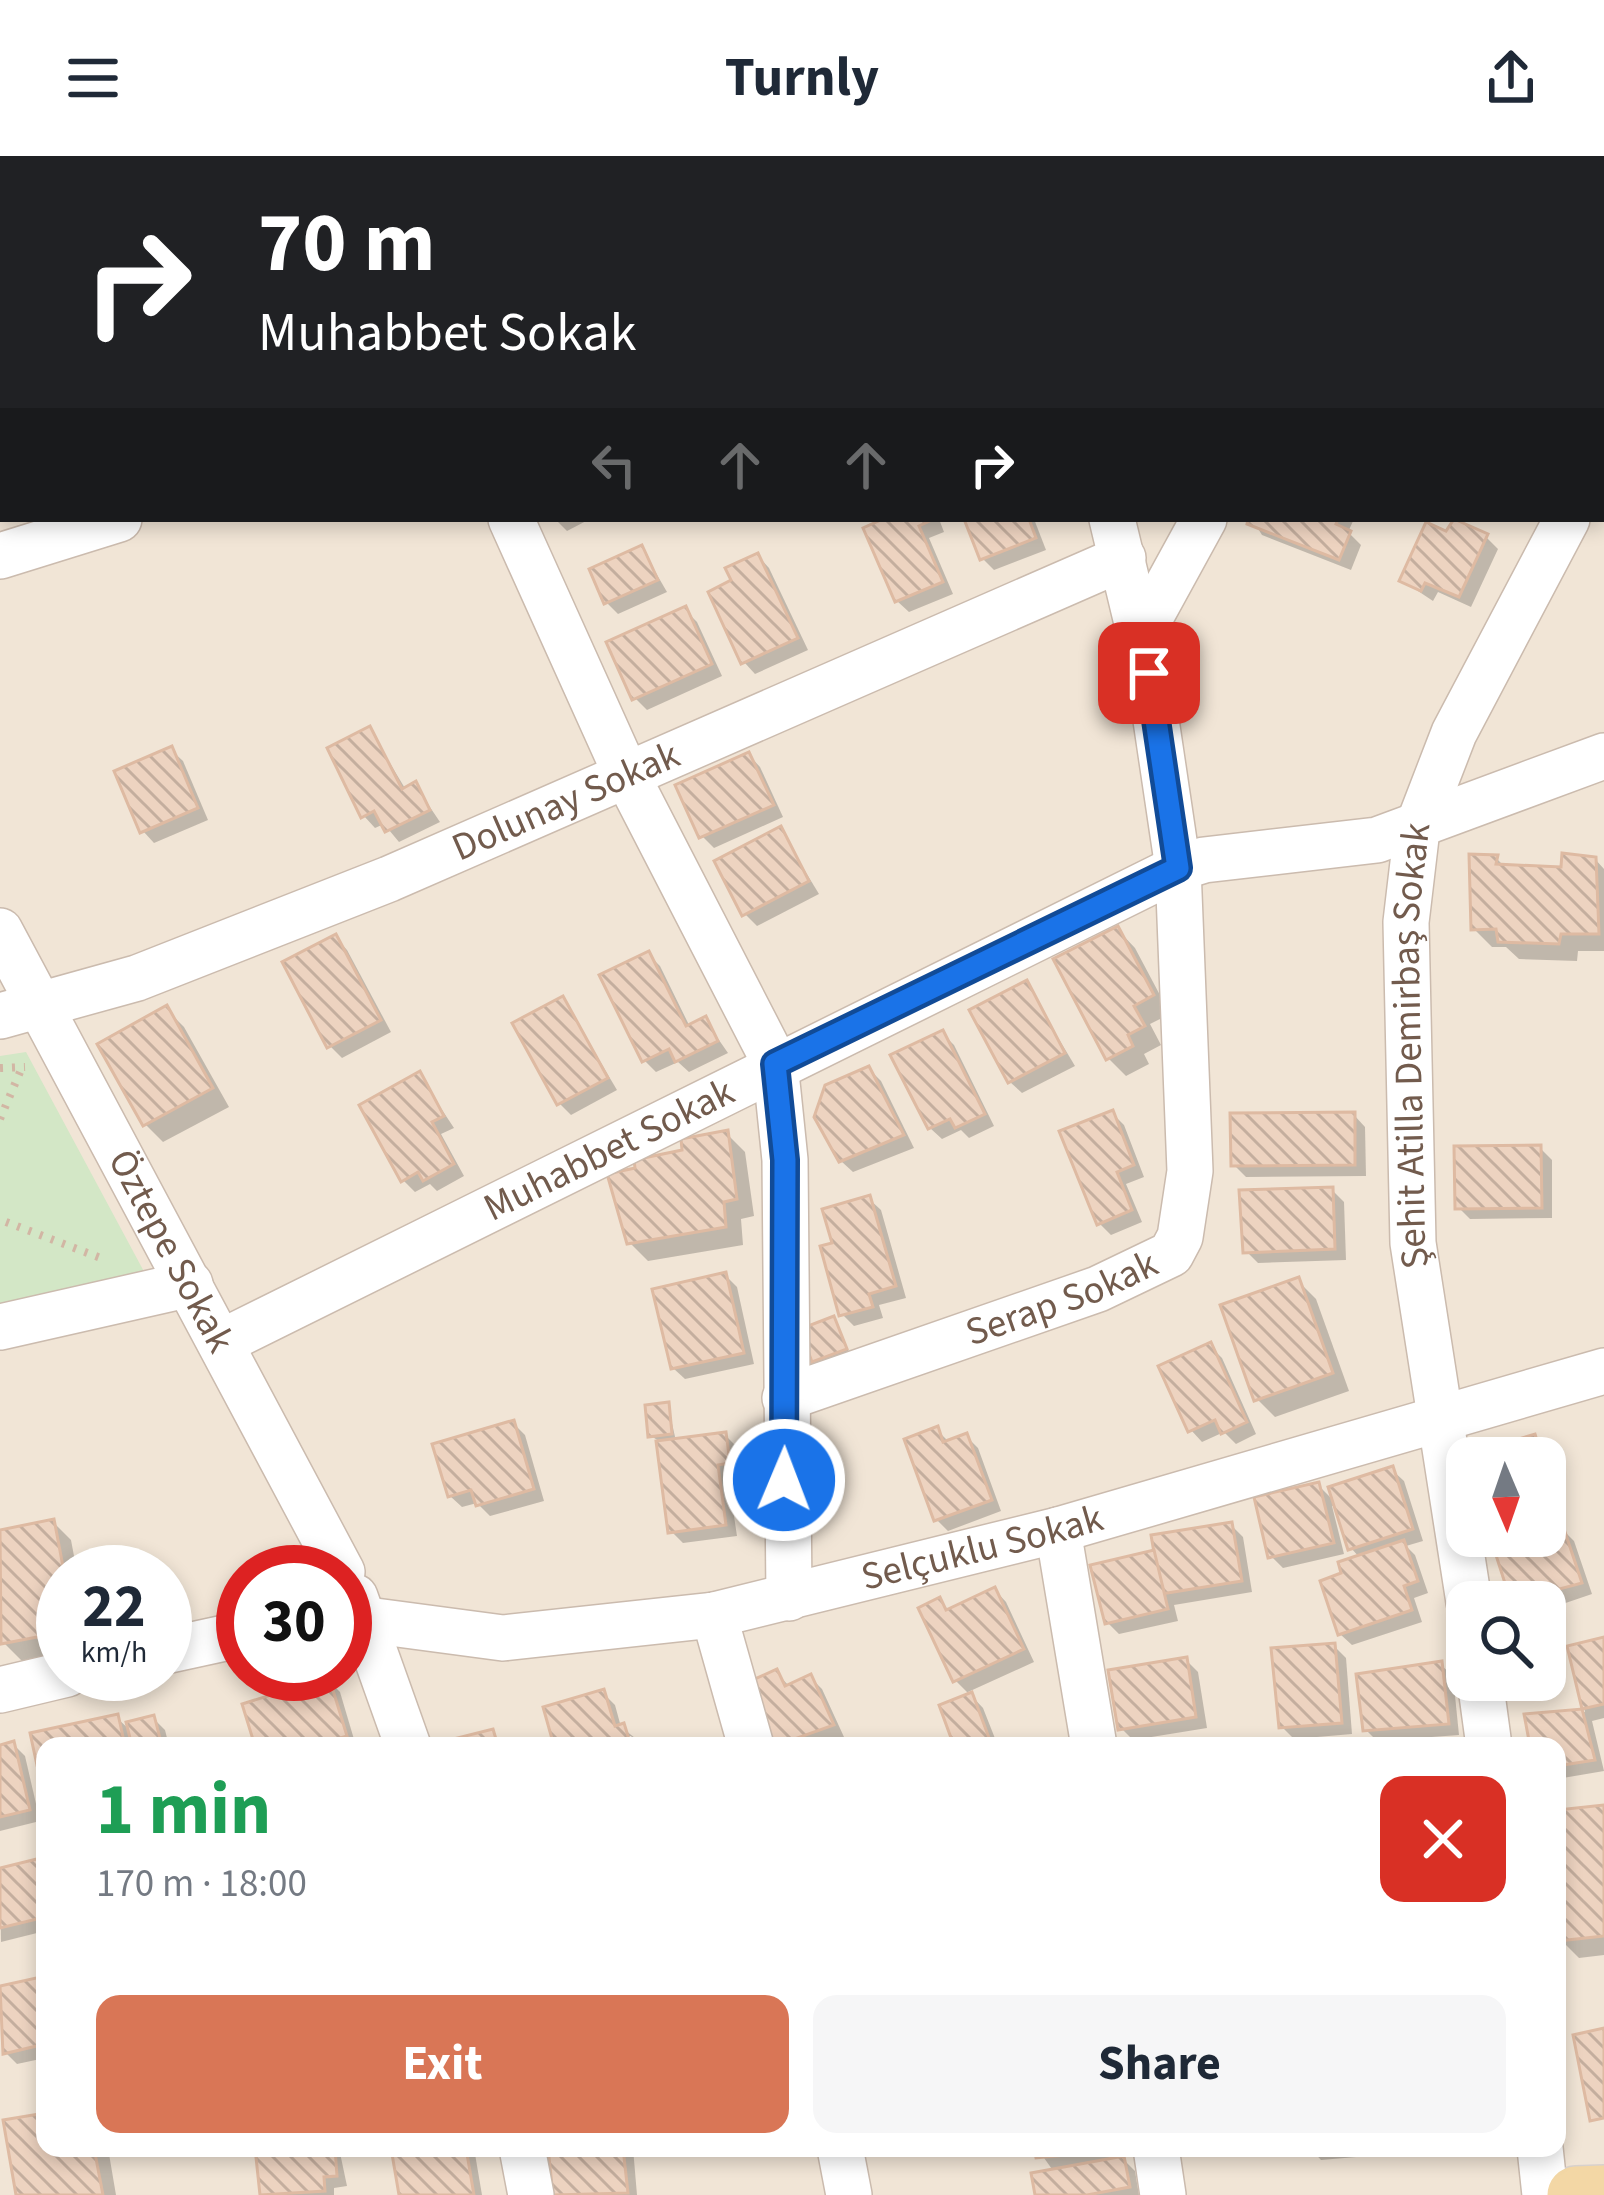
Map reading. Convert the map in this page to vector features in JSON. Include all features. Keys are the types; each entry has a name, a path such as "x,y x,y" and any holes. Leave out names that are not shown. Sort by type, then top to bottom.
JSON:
{"main road":[{"path":"1576,2195 1604,2194"}],"street":[{"path":"0,556 105,522"},
{"path":"512,522 626,774 775,1064 785,1160 789,1598"},
{"path":"1141,634 1202,522"},
{"name":"Şehit Atilla Demirbaş Sokak","path":"1465,1581 1420,1314 1409,1182 1406,922 1417,829 1454,733 1565,522"},
{"path":"1118,539 1141,634 1178,868"},
{"name":"Dolunay Sokak","path":"20,1012 137,978 389,879 626,774 1118,539"},
{"name":"Muhabbet Sokak","path":"222,1342 1178,868 1204,860 1336,848 1417,829 1604,756"},
{"name":"Serap Sokak","path":"785,1398 1098,1289 1171,1254 1186,1214 1190,1172 1178,868"},
{"name":"Öztepe Sokak","path":"0,931 20,1012 190,1284 324,1545"},
{"path":"0,1328 190,1284"},
{"name":"Selçuklu Sokak","path":"372,1607 424,1632 502,1638 714,1615 1058,1530 1604,1371"},
{"path":"1058,1530 1092,1737"},
{"path":"714,1615 748,1737"},
{"name":"Öztepe Sokak","path":"372,1654 404,1737"},
{"path":"0,1690 36,1681"},
{"path":"1483,1701 1489,1737"},
{"path":"524,2157 531,2195"},
{"path":"842,2157 849,2195"},
{"path":"1157,2157 1163,2195"},
{"path":"1541,2157 1545,2195"}],"path":[{"path":"0,1068 24,1064"},
{"path":"24,1064 35,1084"},
{"path":"0,1119 24,1064"},
{"path":"6,1222 115,1264"}],"shaded area":[{"path":"0,522 1604,522 1604,2195 0,2195"}],"green space":[{"path":"26,1052 148,1279 0,1311 0,1056"}],"building":[{"path":"876,522 928,522 919,526 943,582 895,602 863,528"},
{"path":"965,522 1030,522 1036,538 980,560"},
{"path":"1337,522 1351,531 1339,560 1247,524"},
{"path":"1426,522 1446,531 1452,522 1461,522 1488,534 1459,597 1425,583 1421,591 1399,581"},
{"path":"642,545 658,580 604,604 589,569"},
{"path":"758,553 798,638 741,664 708,592 731,580 725,568"},
{"path":"686,606 712,664 632,700 606,642"},
{"path":"370,726 402,789 416,781 430,810 385,832 374,811 361,818 327,748"},
{"path":"172,746 198,808 140,833 114,771"},
{"path":"749,752 774,805 699,838 675,785"},
{"path":"781,826 809,881 742,916 714,861"},
{"path":"1562,853 1596,857 1599,934 1561,934 1559,944 1498,942 1496,929 1471,930 1469,854 1498,855 1496,864 1561,867"},
{"path":"1118,926 1154,995 1134,1006 1145,1026 1128,1035 1133,1046 1106,1060 1053,959"},
{"path":"336,934 381,1020 327,1048 282,962"},
{"path":"649,951 686,1026 706,1016 718,1041 675,1062 669,1049 642,1062 599,975"},
{"path":"1027,980 1065,1053 1008,1083 969,1010"},
{"path":"563,996 608,1078 557,1105 512,1023"},
{"path":"167,1005 213,1088 143,1126 97,1044"},
{"path":"943,1030 985,1114 955,1128 950,1119 928,1129 890,1055"},
{"path":"869,1066 904,1135 839,1162 814,1117 825,1085"},
{"path":"420,1071 444,1116 432,1122 454,1164 423,1181 418,1172 401,1182 359,1105"},
{"path":"1113,1110 1134,1165 1117,1172 1132,1210 1097,1225 1059,1131"},
{"path":"1355,1112 1355,1165 1231,1166 1230,1113"},
{"path":"728,1130 737,1199 724,1202 726,1227 627,1244 607,1174 635,1168 634,1160 682,1150 681,1139"},
{"path":"1541,1145 1542,1208 1455,1209 1454,1146"},
{"path":"1333,1187 1335,1249 1243,1253 1239,1190"},
{"path":"870,1195 896,1286 869,1294 873,1307 839,1316 820,1246 832,1243 822,1209"},
{"path":"726,1272 744,1353 671,1369 652,1289"},
{"path":"1299,1277 1333,1373 1254,1401 1220,1305"},
{"path":"834,1316 847,1349 812,1362 800,1329"},
{"path":"1211,1342 1247,1422 1221,1434 1215,1420 1188,1432 1158,1366"},
{"path":"669,1402 672,1434 648,1437 645,1405"},
{"path":"514,1420 534,1489 476,1506 471,1490 448,1497 432,1444"},
{"path":"938,1426 943,1442 967,1433 992,1500 934,1521 904,1439"},
{"path":"726,1432 730,1463 718,1465 726,1525 668,1533 656,1441"},
{"path":"1393,1466 1413,1529 1348,1550 1328,1487"},
{"path":"1319,1482 1334,1543 1268,1558 1254,1497"},
{"path":"54,1519 59,1545 36,1545 36,1637 1,1644 0,1530"},
{"path":"1232,1522 1242,1581 1161,1594 1151,1535"},
{"path":"1566,1535 1582,1583 1566,1587 1566,1581 1504,1581 1497,1557 1566,1557"},
{"path":"1404,1540 1418,1581 1404,1586 1412,1610 1338,1635 1320,1581 1341,1573 1338,1562"},
{"path":"1154,1550 1168,1609 1105,1624 1090,1565"},
{"path":"995,1587 1024,1649 953,1682 918,1608 940,1597 946,1610"},
{"path":"1604,1637 1604,1704 1582,1709 1567,1646"},
{"path":"1335,1643 1342,1723 1279,1728 1271,1648"},
{"path":"1187,1657 1196,1717 1118,1730 1108,1670"},
{"path":"1442,1661 1449,1724 1363,1731 1356,1674"},
{"path":"777,1669 785,1686 811,1674 834,1725 800,1737 771,1737 746,1683"},
{"path":"604,1689 615,1726 624,1723 628,1737 551,1737 543,1707"},
{"path":"972,1692 989,1737 951,1737 939,1705"},
{"path":"252,1701 336,1701 347,1736 344,1737 252,1737 242,1704"},
{"path":"1582,1709 1595,1760 1566,1765 1566,1737 1528,1737 1524,1714"},
{"path":"118,1714 123,1737 36,1737 36,1761 30,1733"},
{"path":"154,1715 160,1737 130,1737 126,1722"},
{"path":"493,1729 495,1737 461,1737"},
{"path":"14,1741 30,1810 0,1817 0,1745"},
{"path":"1604,1805 1604,1936 1566,1940 1566,1809"},
{"path":"36,1859 36,1919 0,1928 0,1868"},
{"path":"36,1978 36,2046 3,2054 0,1986"},
{"path":"1604,2028 1604,2118 1590,2121 1573,2035"},
{"path":"36,2114 36,2157 96,2157 103,2195 16,2195 3,2120"},
{"path":"256,2157 336,2157 337,2176 324,2177 325,2191 260,2195"},
{"path":"393,2157 468,2157 474,2195 399,2195"},
{"path":"549,2157 624,2157 628,2193 553,2195"},
{"path":"1124,2157 1130,2187 1087,2195 1035,2195 1031,2173"}],"route":[{"path":"784,1480 785,1160 775,1064 1178,868 1149,673"}]}
